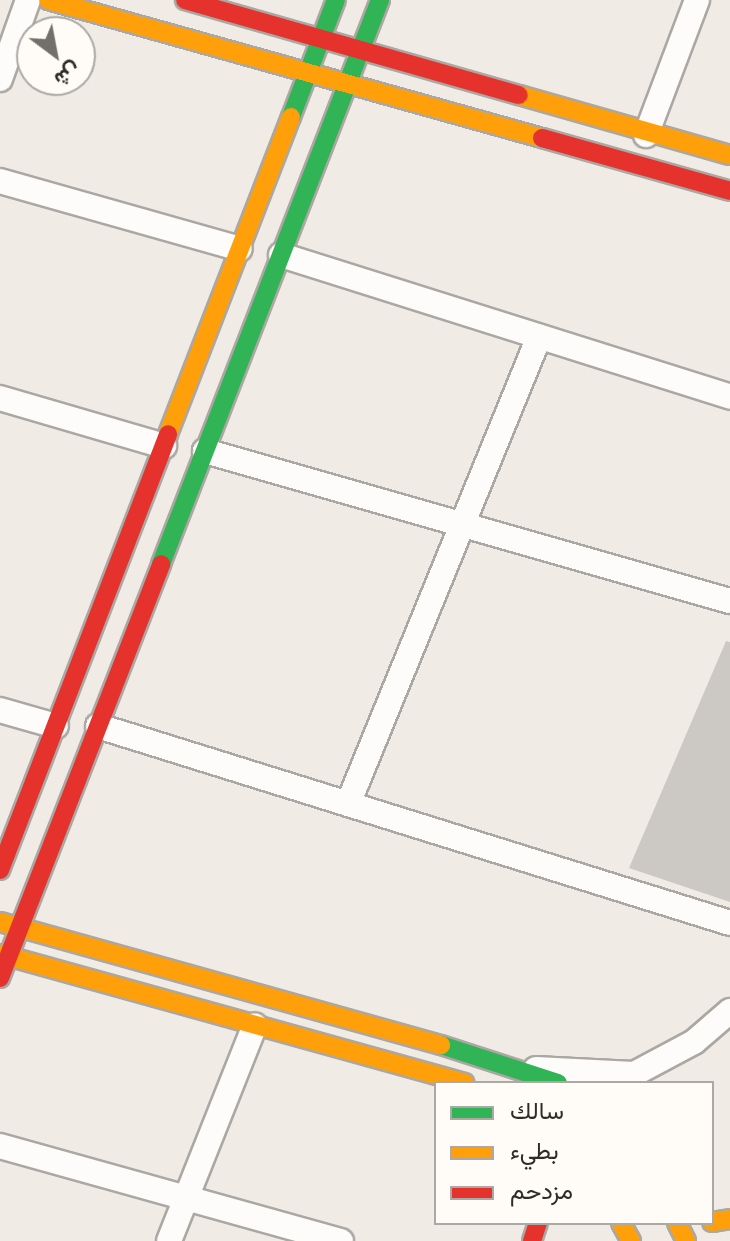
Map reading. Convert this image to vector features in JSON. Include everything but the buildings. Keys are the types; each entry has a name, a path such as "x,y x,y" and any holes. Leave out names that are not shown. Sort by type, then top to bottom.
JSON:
{"main road":[{"path":"48,0 730,191"},
{"path":"185,0 646,135 730,155"},
{"path":"0,870 336,0"},
{"path":"0,978 4,955 20,928 380,0"},
{"path":"0,922 526,1069 553,1081"},
{"path":"4,955 457,1081"}],"street":[{"path":"0,79 28,0"},
{"path":"646,135 697,0"},
{"path":"0,181 240,249"},
{"path":"281,255 730,397"},
{"path":"348,804 466,525 539,337"},
{"path":"0,398 164,446"},
{"path":"205,451 730,601"},
{"path":"0,710 56,726"},
{"path":"98,726 730,923"},
{"path":"526,1069 634,1074 694,1042 730,1011"},
{"path":"169,1241 255,1025"},
{"path":"0,1146 341,1241"}],"traffic: fast":[{"path":"291,117 336,0"},
{"path":"161,564 380,0"},
{"path":"441,1045 552,1081"}],"traffic: slow":[{"path":"48,0 542,138"},
{"path":"519,95 730,155"},
{"path":"168,434 291,117"},
{"path":"0,922 441,1045"},
{"path":"0,954 457,1081"},
{"path":"714,1222 730,1219"},
{"path":"622,1225 631,1241"},
{"path":"678,1225 686,1241"}],"traffic: jam":[{"path":"185,0 519,95"},
{"path":"542,138 730,191"},
{"path":"0,870 168,434"},
{"path":"0,978 161,564"},
{"path":"532,1241 537,1225"}]}
